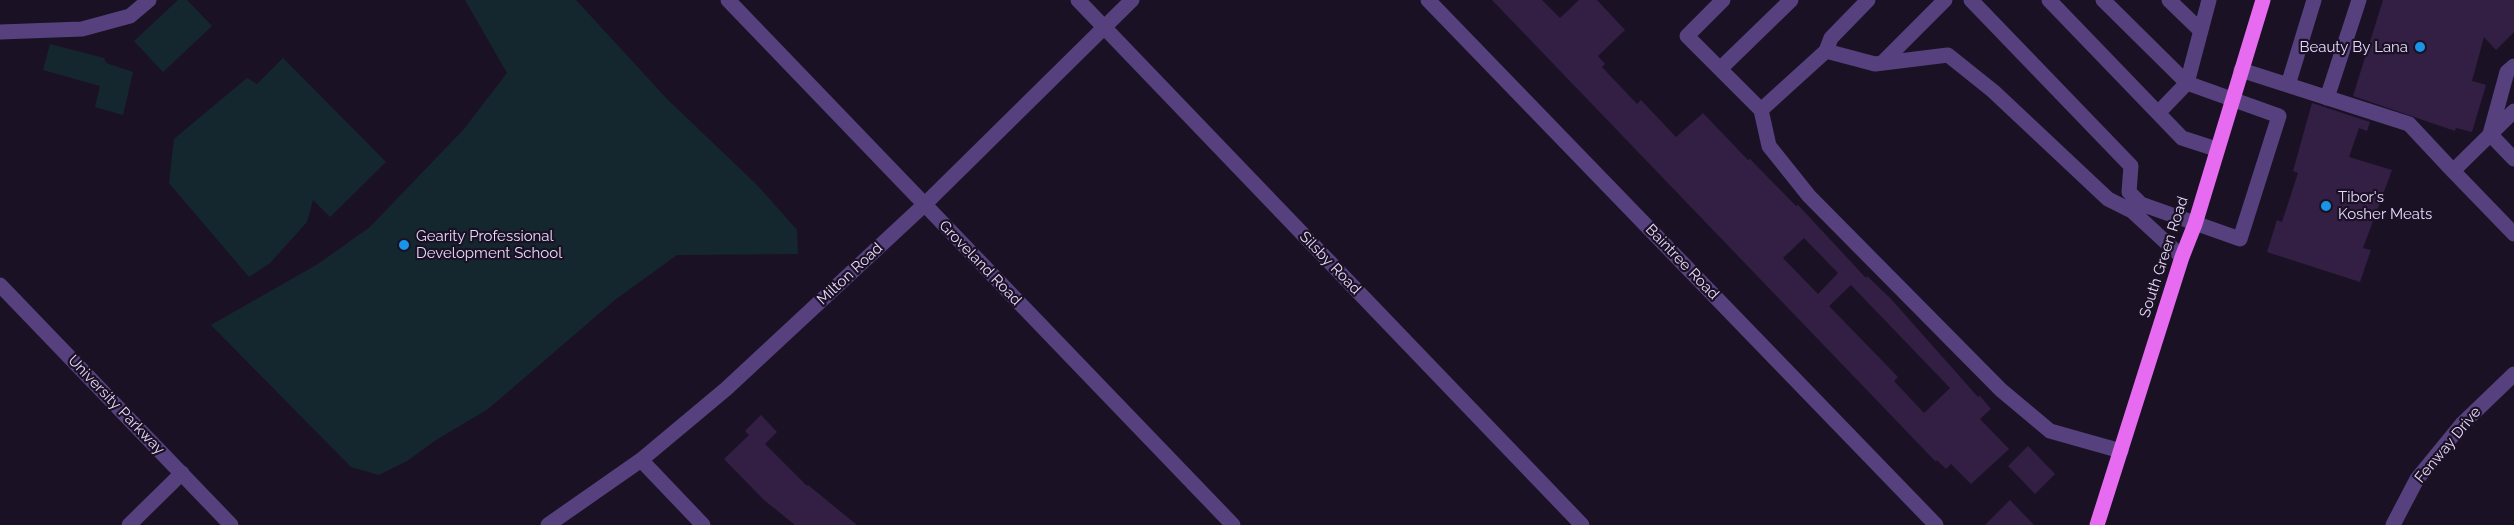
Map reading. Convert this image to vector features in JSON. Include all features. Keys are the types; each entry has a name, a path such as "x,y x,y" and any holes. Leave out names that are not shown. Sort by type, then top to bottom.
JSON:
{"main road":[{"name":"South Green Road","path":"2097,525 2182,257 2195,224 2263,0"}],"street":[{"path":"0,32 82,29 130,16 149,0"},
{"name":"Groveland Road","path":"728,0 1233,525"},
{"name":"Silsby Road","path":"1078,0 1582,525"},
{"name":"Milton Road","path":"548,525 641,460 726,389 924,205 1132,0"},
{"name":"Baintree Road","path":"1428,0 1936,525"},
{"path":"1723,0 1687,36 1761,110 1769,146 1809,196 2001,390 2050,431 2121,451"},
{"path":"1720,68 1791,0"},
{"path":"1761,110 1826,51 1831,38 1868,0"},
{"path":"1882,63 1945,0"},
{"path":"1971,0 2131,166 2129,192 2141,204 2240,239 2279,116 2187,83 2103,0"},
{"path":"2049,0 2182,138 2216,149"},
{"path":"2169,0 2200,31"},
{"path":"2158,113 2187,83 2209,0"},
{"path":"2288,85 2314,0"},
{"path":"2327,98 2359,0"},
{"path":"1826,51 1875,64 1948,55 1993,91 2108,199 2132,211 2182,257"},
{"path":"2490,134 2507,72 2514,66"},
{"path":"2241,70 2409,124 2514,234"},
{"path":"2453,171 2514,111"},
{"path":"2490,134 2514,159"},
{"name":"University Parkway","path":"2,292 231,525"},
{"name":"Fenway Drive","path":"2393,525 2417,479 2462,424 2514,374"},
{"path":"641,460 703,525"},
{"path":"129,525 182,473"}],"shaded area":[{"path":"178,0 187,0 212,26 163,72 134,41"},
{"path":"465,0 576,0 667,99 758,186 797,230 798,254 677,255 616,299 488,409 436,440 407,461 379,475 351,467 211,325 318,264 370,227 464,129 507,73"},
{"path":"50,44 104,58 106,63 133,72 123,115 95,107 100,86 43,70"},
{"path":"283,58 386,162 330,217 313,200 307,222 270,263 249,277 169,183 174,139 247,78 257,84"}],"building":[{"path":"1492,0 1542,0 1560,18 1579,0 1597,0 1625,30 1598,56 1605,64 1602,67 1637,104 1641,100 1676,137 1703,113 1748,160 1750,159 1796,206 1798,205 1866,278 1867,276 1891,299 1991,409 1980,419 2009,449 1971,484 1951,464 1946,469 1937,460 1936,462","holes":["1804,238 1838,273 1818,294 1783,258","1851,285 1950,388 1924,413 1894,381 1898,377 1829,306"]},
{"path":"2383,0 2514,0 2514,32 2496,50 2484,37 2472,81 2486,85 2472,132 2456,128 2455,131 2353,96"},
{"path":"2312,103 2370,122 2367,131 2359,128 2349,157 2392,170 2363,248 2371,250 2360,282 2267,252 2277,220 2282,222 2298,173 2293,171"},
{"path":"761,415 777,432 765,444 807,486 857,525 795,525 764,500 724,459 749,435 745,431"},
{"path":"2028,446 2055,474 2035,494 2008,466"},
{"path":"2010,500 2034,525 1985,525"}],"place":[{"name":"Beauty By Lana","path":"2420,47"},
{"name":"Tibor's Kosher Meats","path":"2326,206"},
{"name":"Gearity Professional Development School","path":"404,245"}]}
